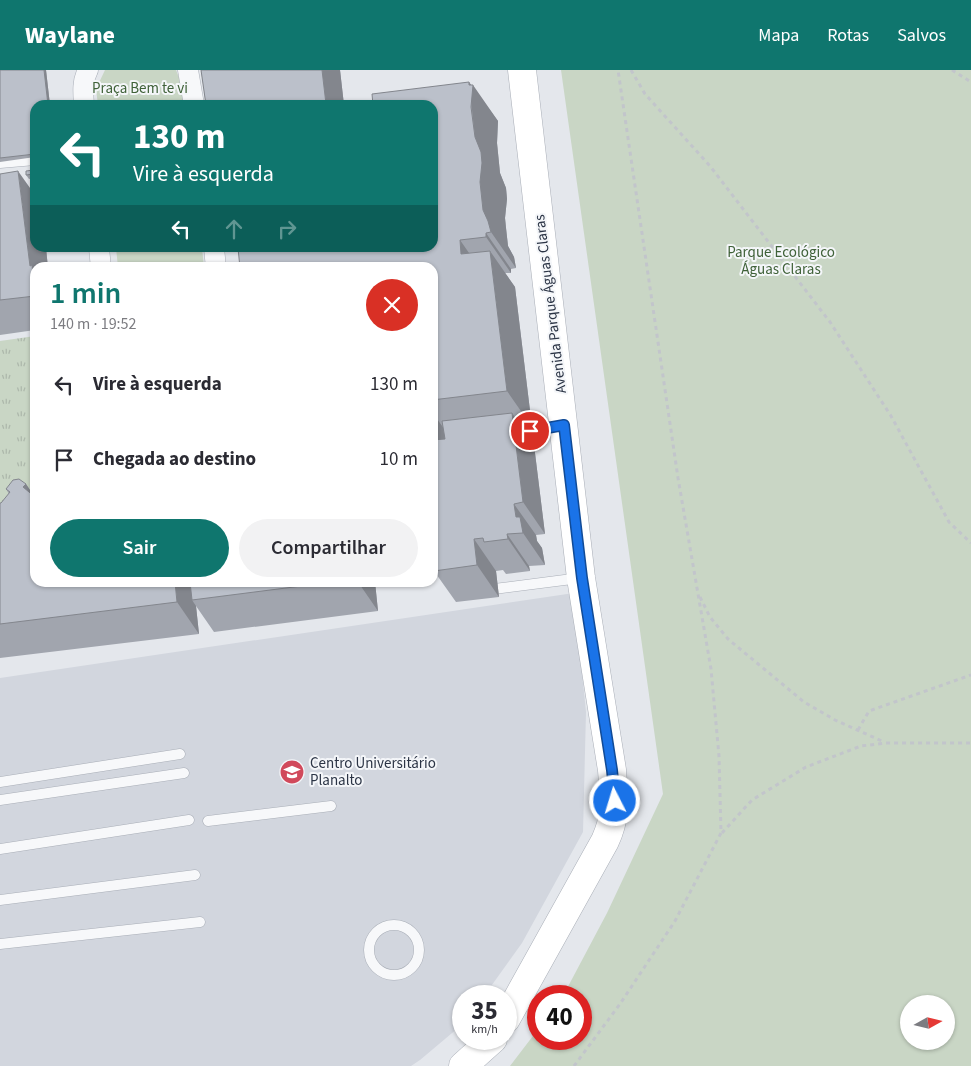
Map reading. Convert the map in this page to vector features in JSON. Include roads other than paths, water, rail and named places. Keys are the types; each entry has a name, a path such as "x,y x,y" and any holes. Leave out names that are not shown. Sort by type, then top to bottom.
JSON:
{"street":[{"path":"83,100 82,90 84,77 88,70"},
{"path":"188,70 192,100"},
{"name":"Avenida Parque Águas Claras","path":"517,999 612,826 615,801 612,770 582,578 522,70"},
{"path":"463,1066 481,1050"}],"lane":[{"path":"0,163 30,160"},
{"path":"503,435 564,425"},
{"path":"475,592 582,578"},
{"path":"0,782 180,754"},
{"path":"0,800 184,773"},
{"path":"208,821 331,806"},
{"path":"0,849 189,820"},
{"path":"0,900 195,876"},
{"path":"0,944 200,922"},
{"path":"396,924 411,932 416,938 419,947 415,964 401,974 392,975 384,973 377,968 369,952 373,936 379,930 396,924"}],"place":[{"name":"Centro Universitário Planalto","path":"292,772"}],"park label":[{"name":"Praça Bem te vi","path":"140,88"},
{"name":"Parque Ecológico Águas Claras","path":"781,260"}]}
